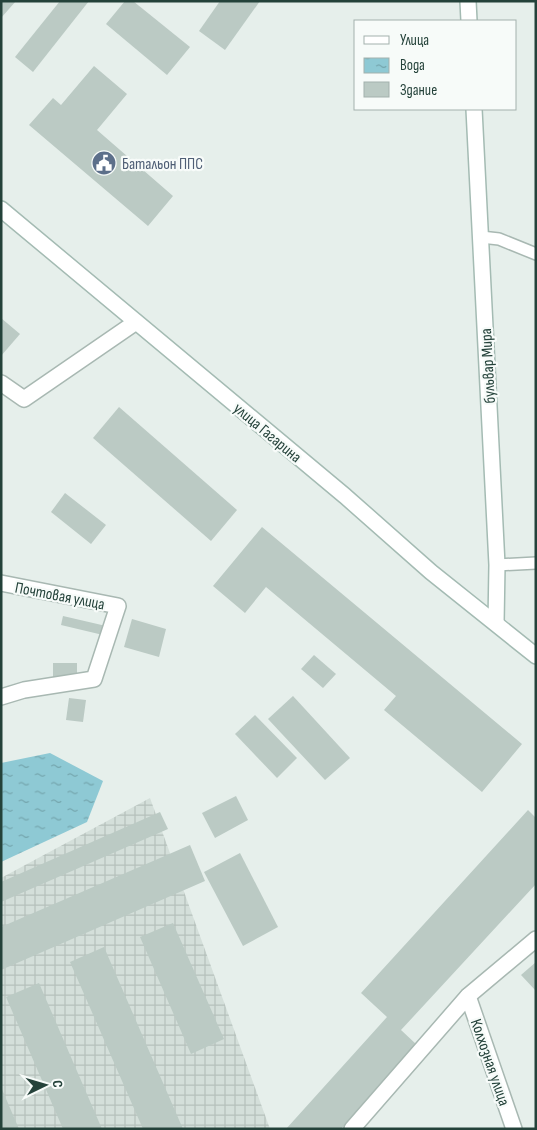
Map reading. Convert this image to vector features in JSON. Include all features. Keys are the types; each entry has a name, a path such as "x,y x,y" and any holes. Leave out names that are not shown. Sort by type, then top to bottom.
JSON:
{"main road":[{"path":"468,1 469,20"},
{"name":"бульвар Мира","path":"474,110 497,566 496,623"},
{"name":"улица Гагарина","path":"1,209 345,496 431,572 536,656"},
{"path":"1,384 24,399 136,322"},
{"name":"Почтовая улица","path":"1,583 118,606 94,678 24,690 1,697"},
{"path":"352,1129 468,996 536,939"},
{"name":"Колхозная улица","path":"468,996 514,1129"}],"lane":[{"path":"481,237 499,239 536,254"},
{"path":"497,566 536,563"}],"shaded area":[{"path":"150,798 270,1129 1,1129 1,878"}],"water":[{"path":"50,753 103,781 87,822 1,862 1,763"}],"building":[{"path":"1,1 16,1 1,18"},
{"path":"60,1 89,1 33,72 15,57"},
{"path":"125,1 133,1 190,47 167,75 106,24"},
{"path":"220,1 260,1 225,50 199,31"},
{"name":"Батальон ППС","path":"94,66 127,94 97,130 173,196 148,226 29,125 53,98 61,105"},
{"path":"1,318 20,334 1,356"},
{"path":"119,407 237,510 211,541 93,438"},
{"path":"65,493 106,525 91,544 51,512"},
{"path":"262,527 522,744 482,792 384,710 396,696 266,587 245,613 213,586"},
{"path":"63,616 106,626 103,635 61,625"},
{"path":"132,619 166,629 159,657 124,647"},
{"path":"314,655 336,674 323,688 301,669"},
{"path":"53,663 77,663 77,679 53,679"},
{"path":"293,696 350,758 325,780 268,719"},
{"path":"69,698 86,700 83,722 66,720"},
{"path":"255,715 297,758 277,778 235,734"},
{"path":"236,796 248,820 215,838 202,813"},
{"path":"528,810 536,818 536,884 401,1030 417,1045 341,1129 286,1129 387,1017 361,993"},
{"path":"160,812 168,829 1,902 1,882"},
{"path":"190,845 205,881 1,970 1,927"},
{"path":"240,853 278,927 243,946 204,872"},
{"path":"173,923 224,1039 191,1054 140,937"},
{"path":"104,947 183,1129 143,1129 70,962"},
{"path":"536,962 536,991 521,975"},
{"path":"39,983 102,1129 63,1129 6,997"},
{"path":"1,1087 19,1129 1,1129"}],"place":[{"name":"Батальон ППС","path":"104,163"}]}
